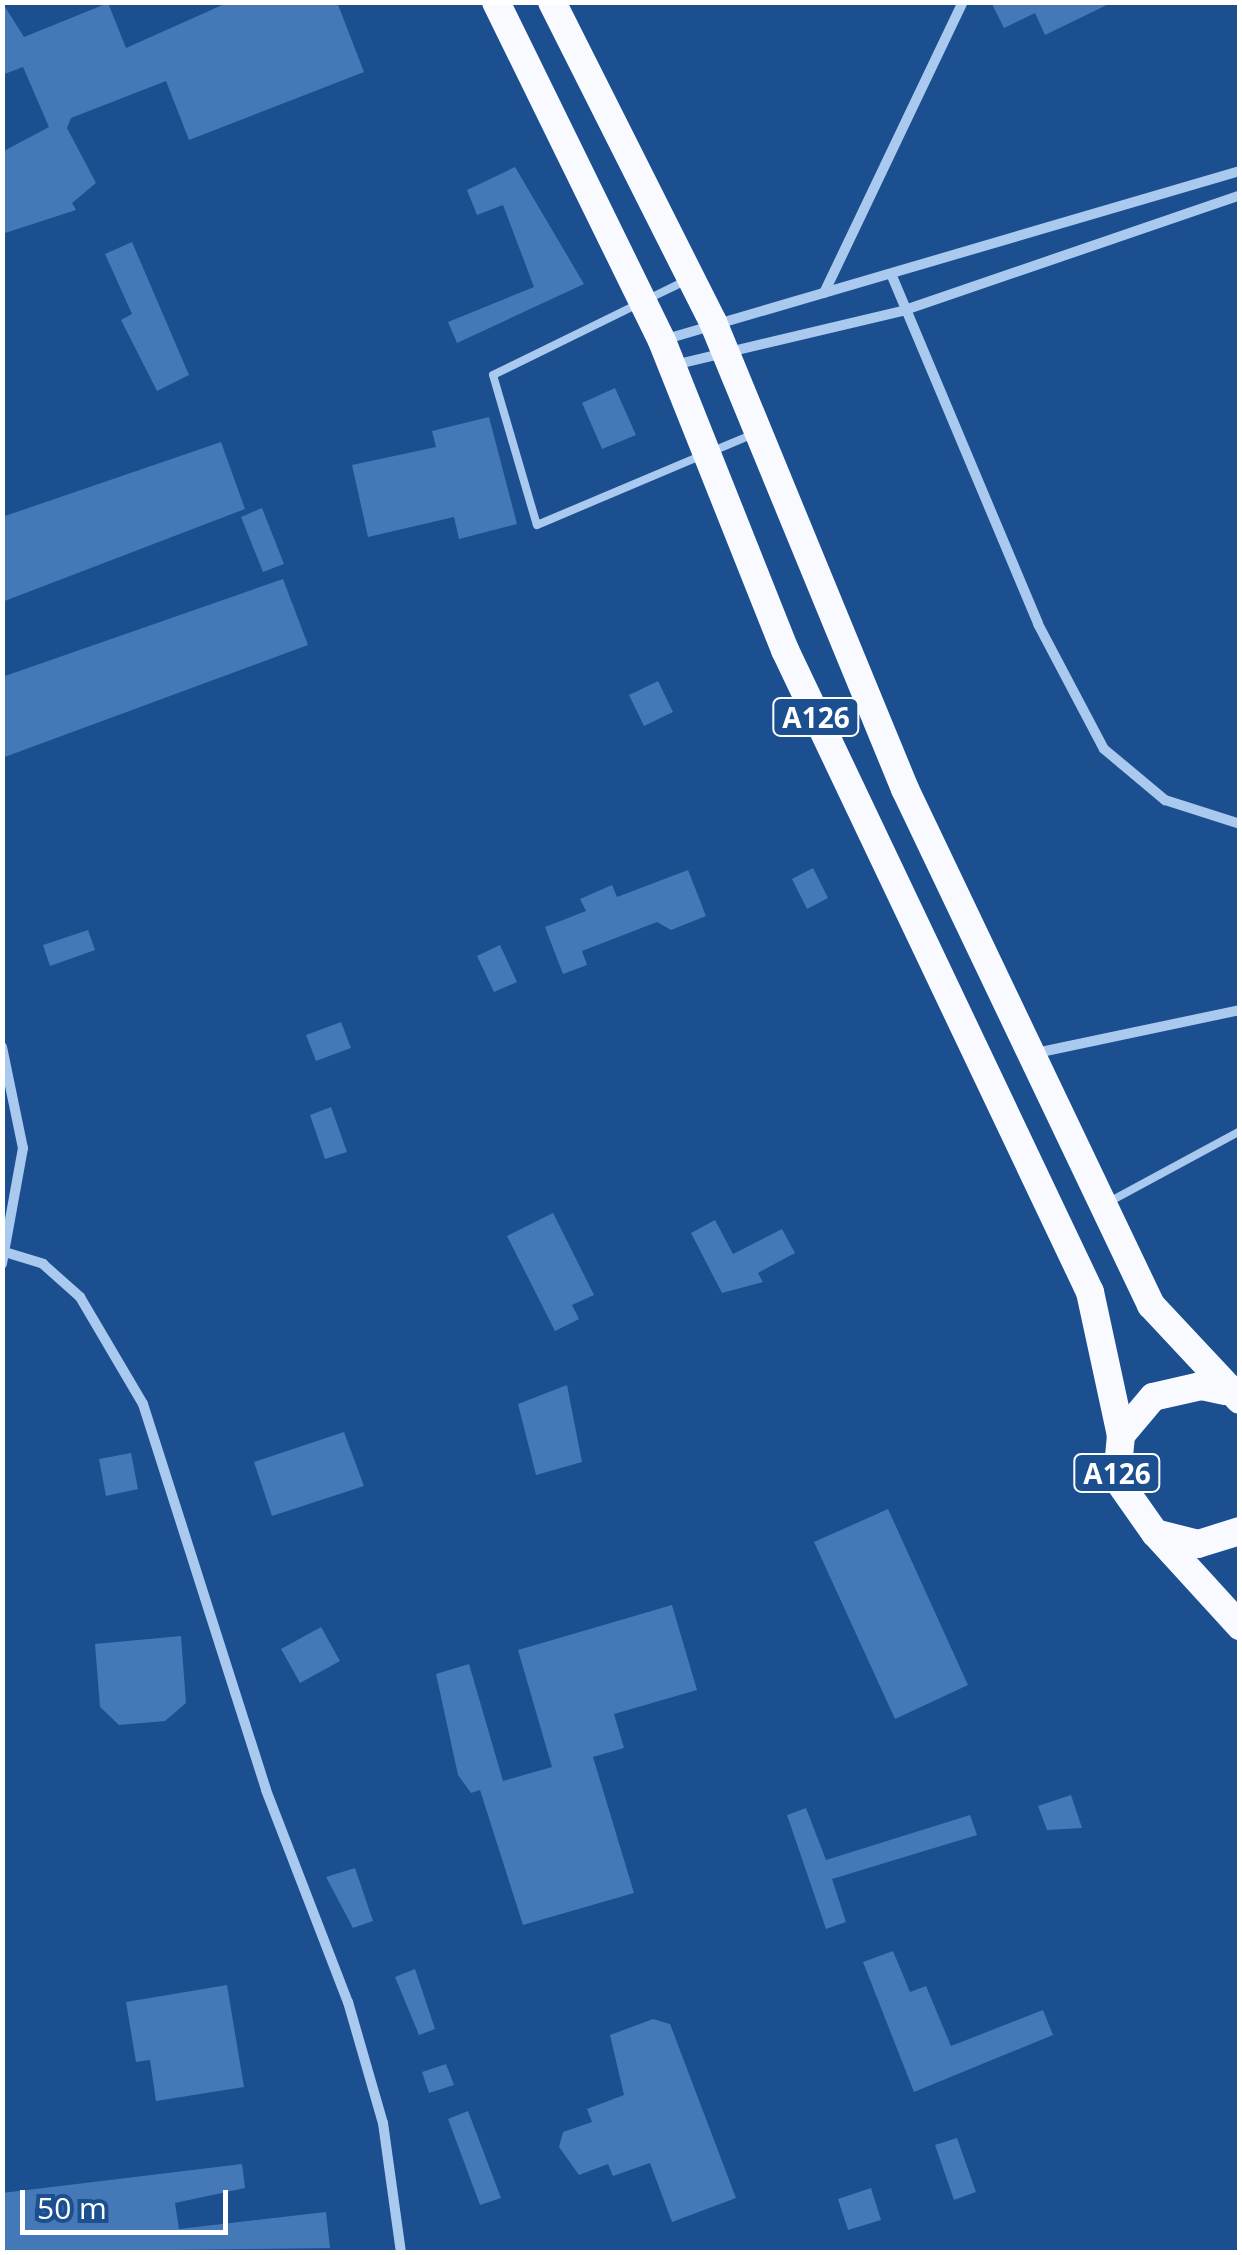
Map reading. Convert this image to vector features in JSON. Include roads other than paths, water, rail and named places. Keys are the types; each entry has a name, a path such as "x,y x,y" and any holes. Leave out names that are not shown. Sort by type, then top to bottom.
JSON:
{"highway":[{"name":"A126","path":"496,2 668,353 703,455 856,804 1090,1292 1122,1435 1124,1501 1240,1626"},
{"name":"A126","path":"552,2 718,335 756,434 1030,1054 1107,1203 1151,1305 1232,1396"},
{"name":"A126","path":"1122,1435 1153,1398 1201,1386 1232,1396"},
{"name":"A126","path":"1154,1533 1198,1544 1240,1531"}],"street":[{"path":"824,293 963,2"},
{"path":"668,353 824,293 1240,171"},
{"path":"668,353 718,335 902,311 1240,195"},
{"path":"892,276 902,311 1070,694 1104,749 1165,800 1240,824"},
{"path":"1030,1054 1240,1010"},
{"path":"2,1046 23,1148 5,1258 42,1264 80,1298 142,1404 266,1790 348,2002 383,2123 401,2252"}],"lane":[{"path":"689,279 494,376 538,525 756,434"},
{"path":"1107,1203 1240,1131"}]}
